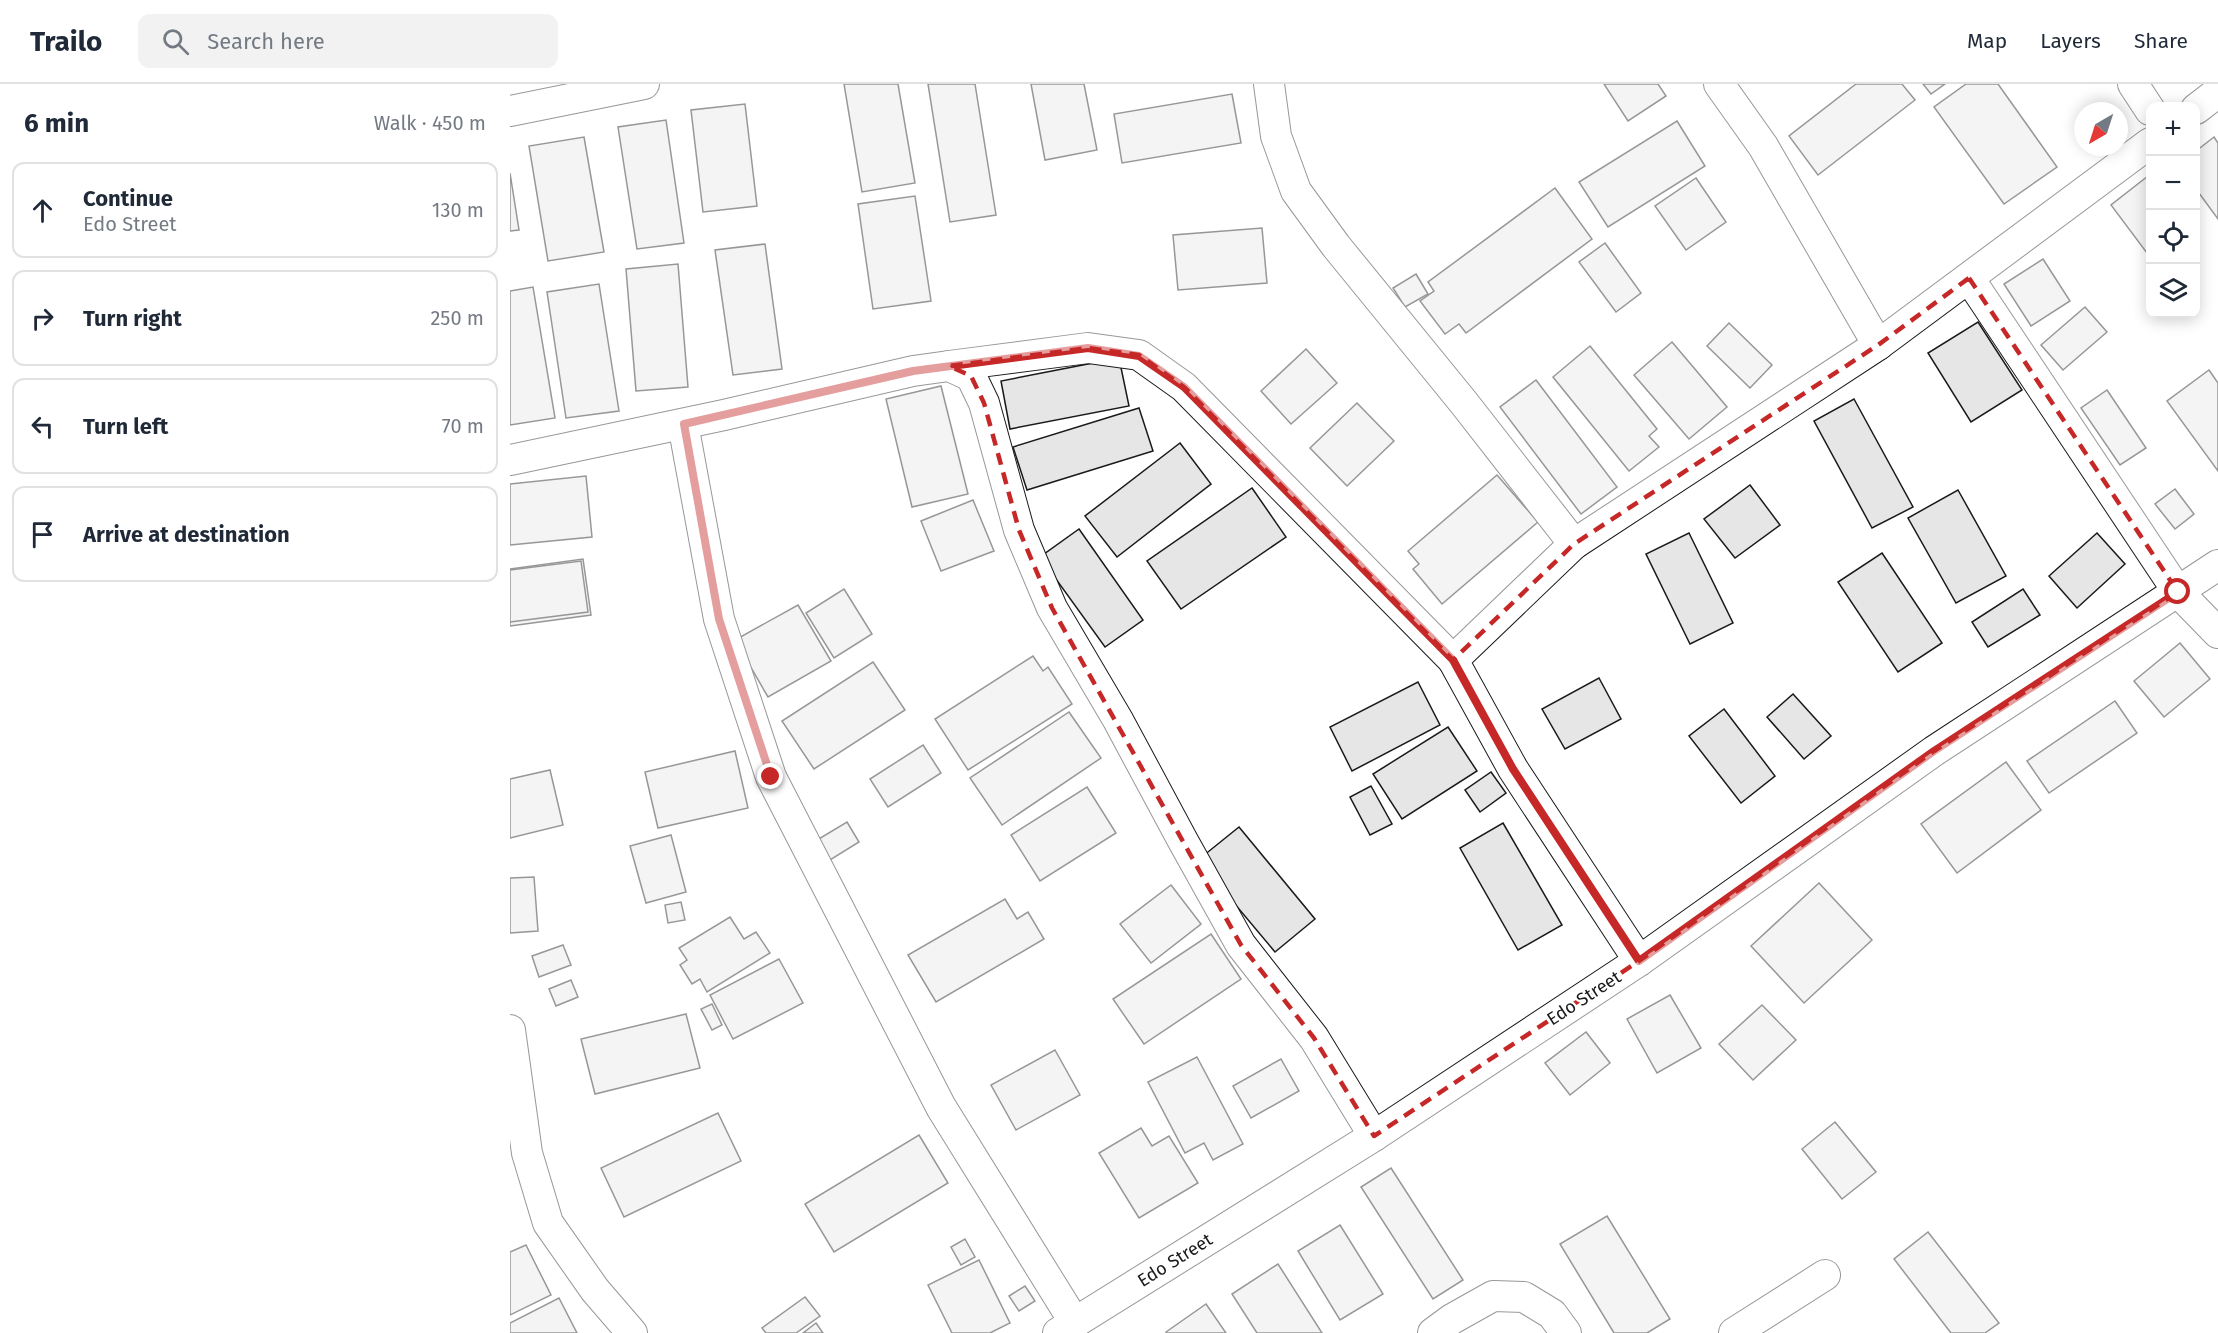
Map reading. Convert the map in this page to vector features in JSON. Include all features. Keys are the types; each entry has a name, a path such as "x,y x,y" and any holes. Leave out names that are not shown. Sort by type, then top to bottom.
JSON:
{"street":[{"path":"510,111 644,84"},
{"path":"1269,84 1276,136 1296,191 1336,246 1464,403 1574,544"},
{"path":"1719,84 1763,146 1878,345"},
{"path":"2133,84 2146,103"},
{"path":"2200,106 2218,92"},
{"path":"1453,660 1574,544 1878,345 2146,147"},
{"path":"1969,278 2178,592 2218,633"},
{"path":"510,460 684,424 913,371 1088,348 1139,356 1184,387 1453,660 1513,769 1639,961"},
{"path":"949,366 971,376 984,403 1019,530 1052,608 1118,720 1241,945 1314,1038 1374,1136"},
{"path":"684,424 719,619 771,777 941,1107 1066,1328"},
{"name":"Edo Street","path":"1066,1328 1374,1136 1639,961 1934,751 2218,566"},
{"path":"510,1030 527,1153 548,1223 595,1290 632,1333"},
{"path":"1734,1333 1825,1275"},
{"path":"1433,1333 1452,1319 1493,1296 1524,1296 1552,1314 1566,1333"}],"highlighted area":[{"path":"1969,278 2178,592 1934,751 1639,961 1374,1136 1314,1038 1241,945 1052,608 1019,530 984,403 971,376 949,366 1088,348 1139,355 1184,387 1453,660 1574,544 1878,345"}],"building":[{"path":"844,84 898,84 915,183 862,192"},
{"path":"928,84 975,84 996,215 950,222"},
{"path":"1031,84 1084,84 1097,150 1045,160"},
{"path":"1604,84 1658,84 1666,96 1628,121"},
{"path":"1856,84 1902,84 1915,100 1818,175 1789,136"},
{"path":"1923,84 1945,84 1931,94"},
{"path":"1966,84 1998,84 2057,167 2004,204 1934,107"},
{"path":"1232,94 1241,143 1122,163 1114,114"},
{"path":"745,104 757,206 703,212 691,110"},
{"path":"666,120 684,243 637,249 618,127"},
{"path":"1677,121 1705,166 1608,227 1579,182"},
{"path":"584,137 604,252 548,261 529,146"},
{"path":"2214,137 2218,143 2218,219 2200,194 2200,148"},
{"path":"510,173 519,230 510,231"},
{"path":"1696,178 1726,222 1686,250 1655,206"},
{"path":"2146,178 2146,252 2111,205"},
{"path":"1555,188 1592,239 1466,333 1459,324 1445,334 1420,301 1434,291 1428,282"},
{"path":"915,196 931,301 873,309 858,204"},
{"path":"1262,228 1267,283 1178,290 1173,235"},
{"path":"1605,243 1641,293 1616,312 1579,262"},
{"path":"765,244 782,369 733,375 715,250"},
{"path":"2043,259 2070,301 2031,326 2004,284"},
{"path":"678,264 688,387 636,391 626,269"},
{"path":"1416,274 1428,294 1405,307 1393,288"},
{"path":"599,284 619,411 566,418 547,292"},
{"path":"533,287 555,418 510,425 510,291"},
{"path":"2085,307 2107,332 2063,370 2041,345"},
{"path":"1978,322 2022,390 1971,422 1928,353"},
{"path":"1729,323 1772,365 1750,388 1707,346"},
{"path":"1672,342 1727,407 1689,439 1634,375"},
{"path":"1590,346 1657,429 1649,436 1659,447 1629,471 1553,377"},
{"path":"1306,349 1337,383 1291,424 1261,391"},
{"path":"1119,358 1129,406 1010,429 1001,381"},
{"path":"2209,370 2218,383 2218,471 2167,401"},
{"path":"1536,380 1617,487 1581,514 1500,407"},
{"path":"941,386 968,494 912,507 886,399"},
{"path":"2107,390 2146,448 2120,465 2081,408"},
{"path":"1854,399 1913,507 1872,528 1814,421"},
{"path":"1357,403 1394,441 1347,486 1310,448"},
{"path":"1139,408 1153,451 1027,490 1013,447"},
{"path":"1180,443 1211,484 1117,557 1085,516"},
{"path":"1497,475 1538,522 1442,604 1413,569 1419,564 1408,551"},
{"path":"586,476 592,537 510,545 510,484"},
{"path":"1750,485 1780,525 1735,558 1704,519"},
{"path":"1252,488 1286,537 1181,609 1147,561"},
{"path":"2175,489 2194,514 2175,529 2155,504"},
{"path":"1958,490 2006,576 1956,603 1908,518"},
{"path":"973,500 994,551 941,571 921,521"},
{"path":"1079,529 1143,620 1105,647 1040,557"},
{"path":"1689,533 1733,623 1690,644 1646,554"},
{"path":"2097,533 2125,564 2077,608 2049,576"},
{"path":"1882,553 1942,643 1898,672 1838,582"},
{"path":"583,559 591,615 510,626 510,569"},
{"path":"581,561 588,612 510,622 510,570"},
{"path":"844,589 872,634 834,658 806,613"},
{"path":"2023,589 2040,615 1988,647 1972,622"},
{"path":"798,605 831,661 768,697 735,640"},
{"path":"2180,643 2210,679 2164,717 2134,681"},
{"path":"1033,656 1043,671 1048,667 1072,704 968,770 935,719"},
{"path":"873,662 905,710 814,769 782,721"},
{"path":"1599,678 1621,719 1565,749 1542,709"},
{"path":"1418,682 1440,725 1352,771 1330,727"},
{"path":"1793,694 1831,736 1804,759 1767,717"},
{"path":"2115,701 2137,733 2049,793 2027,761"},
{"path":"1724,709 1775,776 1741,803 1689,736"},
{"path":"1069,712 1101,758 1002,825 970,778"},
{"path":"1448,727 1477,771 1402,819 1373,774"},
{"path":"923,745 941,773 888,807 870,779"},
{"path":"735,751 748,808 658,828 645,772"},
{"path":"2006,762 2041,810 1957,873 1921,824"},
{"path":"550,770 563,825 510,838 510,779"},
{"path":"1491,772 1506,793 1480,812 1465,790"},
{"path":"1371,786 1392,824 1370,835 1350,797"},
{"path":"1087,787 1116,833 1040,881 1011,835"},
{"path":"847,822 859,842 830,860 817,840"},
{"path":"1503,823 1562,925 1518,950 1460,848"},
{"path":"1239,827 1315,919 1275,952 1198,860"},
{"path":"671,835 686,892 646,903 630,846"},
{"path":"534,877 538,931 510,933 510,878"},
{"path":"1819,883 1872,940 1804,1003 1751,946"},
{"path":"1171,885 1201,924 1151,963 1120,924"},
{"path":"1005,899 1017,919 1028,912 1044,939 936,1002 908,955"},
{"path":"681,902 685,920 668,923 665,905"},
{"path":"730,917 744,939 756,932 770,953 707,992 700,979 692,984 680,965 687,960 679,948"},
{"path":"1211,934 1241,979 1144,1044 1113,999"},
{"path":"563,945 571,965 539,977 532,956"},
{"path":"779,959 803,1003 733,1039 710,995"},
{"path":"571,980 578,997 556,1006 549,989"},
{"path":"1670,995 1701,1048 1657,1073 1627,1019"},
{"path":"712,1004 722,1025 712,1030 701,1009"},
{"path":"1762,1005 1796,1040 1753,1080 1719,1044"},
{"path":"686,1014 700,1068 595,1094 581,1039"},
{"path":"1586,1032 1610,1063 1570,1095 1545,1063"},
{"path":"1055,1050 1080,1095 1016,1130 991,1085"},
{"path":"1197,1057 1243,1144 1213,1160 1204,1143 1185,1153 1148,1082"},
{"path":"1281,1059 1299,1091 1251,1118 1233,1086"},
{"path":"718,1113 741,1161 624,1217 601,1168"},
{"path":"1835,1122 1876,1172 1842,1199 1802,1149"},
{"path":"1141,1128 1152,1146 1169,1136 1198,1183 1139,1218 1099,1153"},
{"path":"919,1135 948,1183 834,1252 805,1204"},
{"path":"1391,1168 1463,1280 1433,1299 1361,1187"},
{"path":"1607,1216 1670,1319 1647,1333 1614,1333 1560,1244"},
{"path":"1340,1225 1383,1294 1340,1320 1298,1251"},
{"path":"1928,1232 1999,1323 1985,1333 1951,1333 1894,1259"},
{"path":"965,1239 975,1257 961,1265 951,1247"},
{"path":"526,1245 551,1295 510,1315 510,1252"},
{"path":"979,1260 1010,1323 990,1333 952,1333 928,1285"},
{"path":"1278,1264 1322,1333 1257,1333 1232,1294"},
{"path":"1025,1286 1035,1301 1019,1311 1009,1296"},
{"path":"805,1297 820,1316 796,1333 766,1333 762,1328"},
{"path":"559,1298 577,1333 510,1333 510,1323"},
{"path":"1206,1304 1226,1333 1166,1332"},
{"path":"816,1323 823,1333 803,1333"}],"route":[{"path":"771,777 719,619 684,424 913,371 949,366 1088,348 1139,356 1184,387 1453,660 1513,769 1639,961 1934,751 2178,592"}]}
